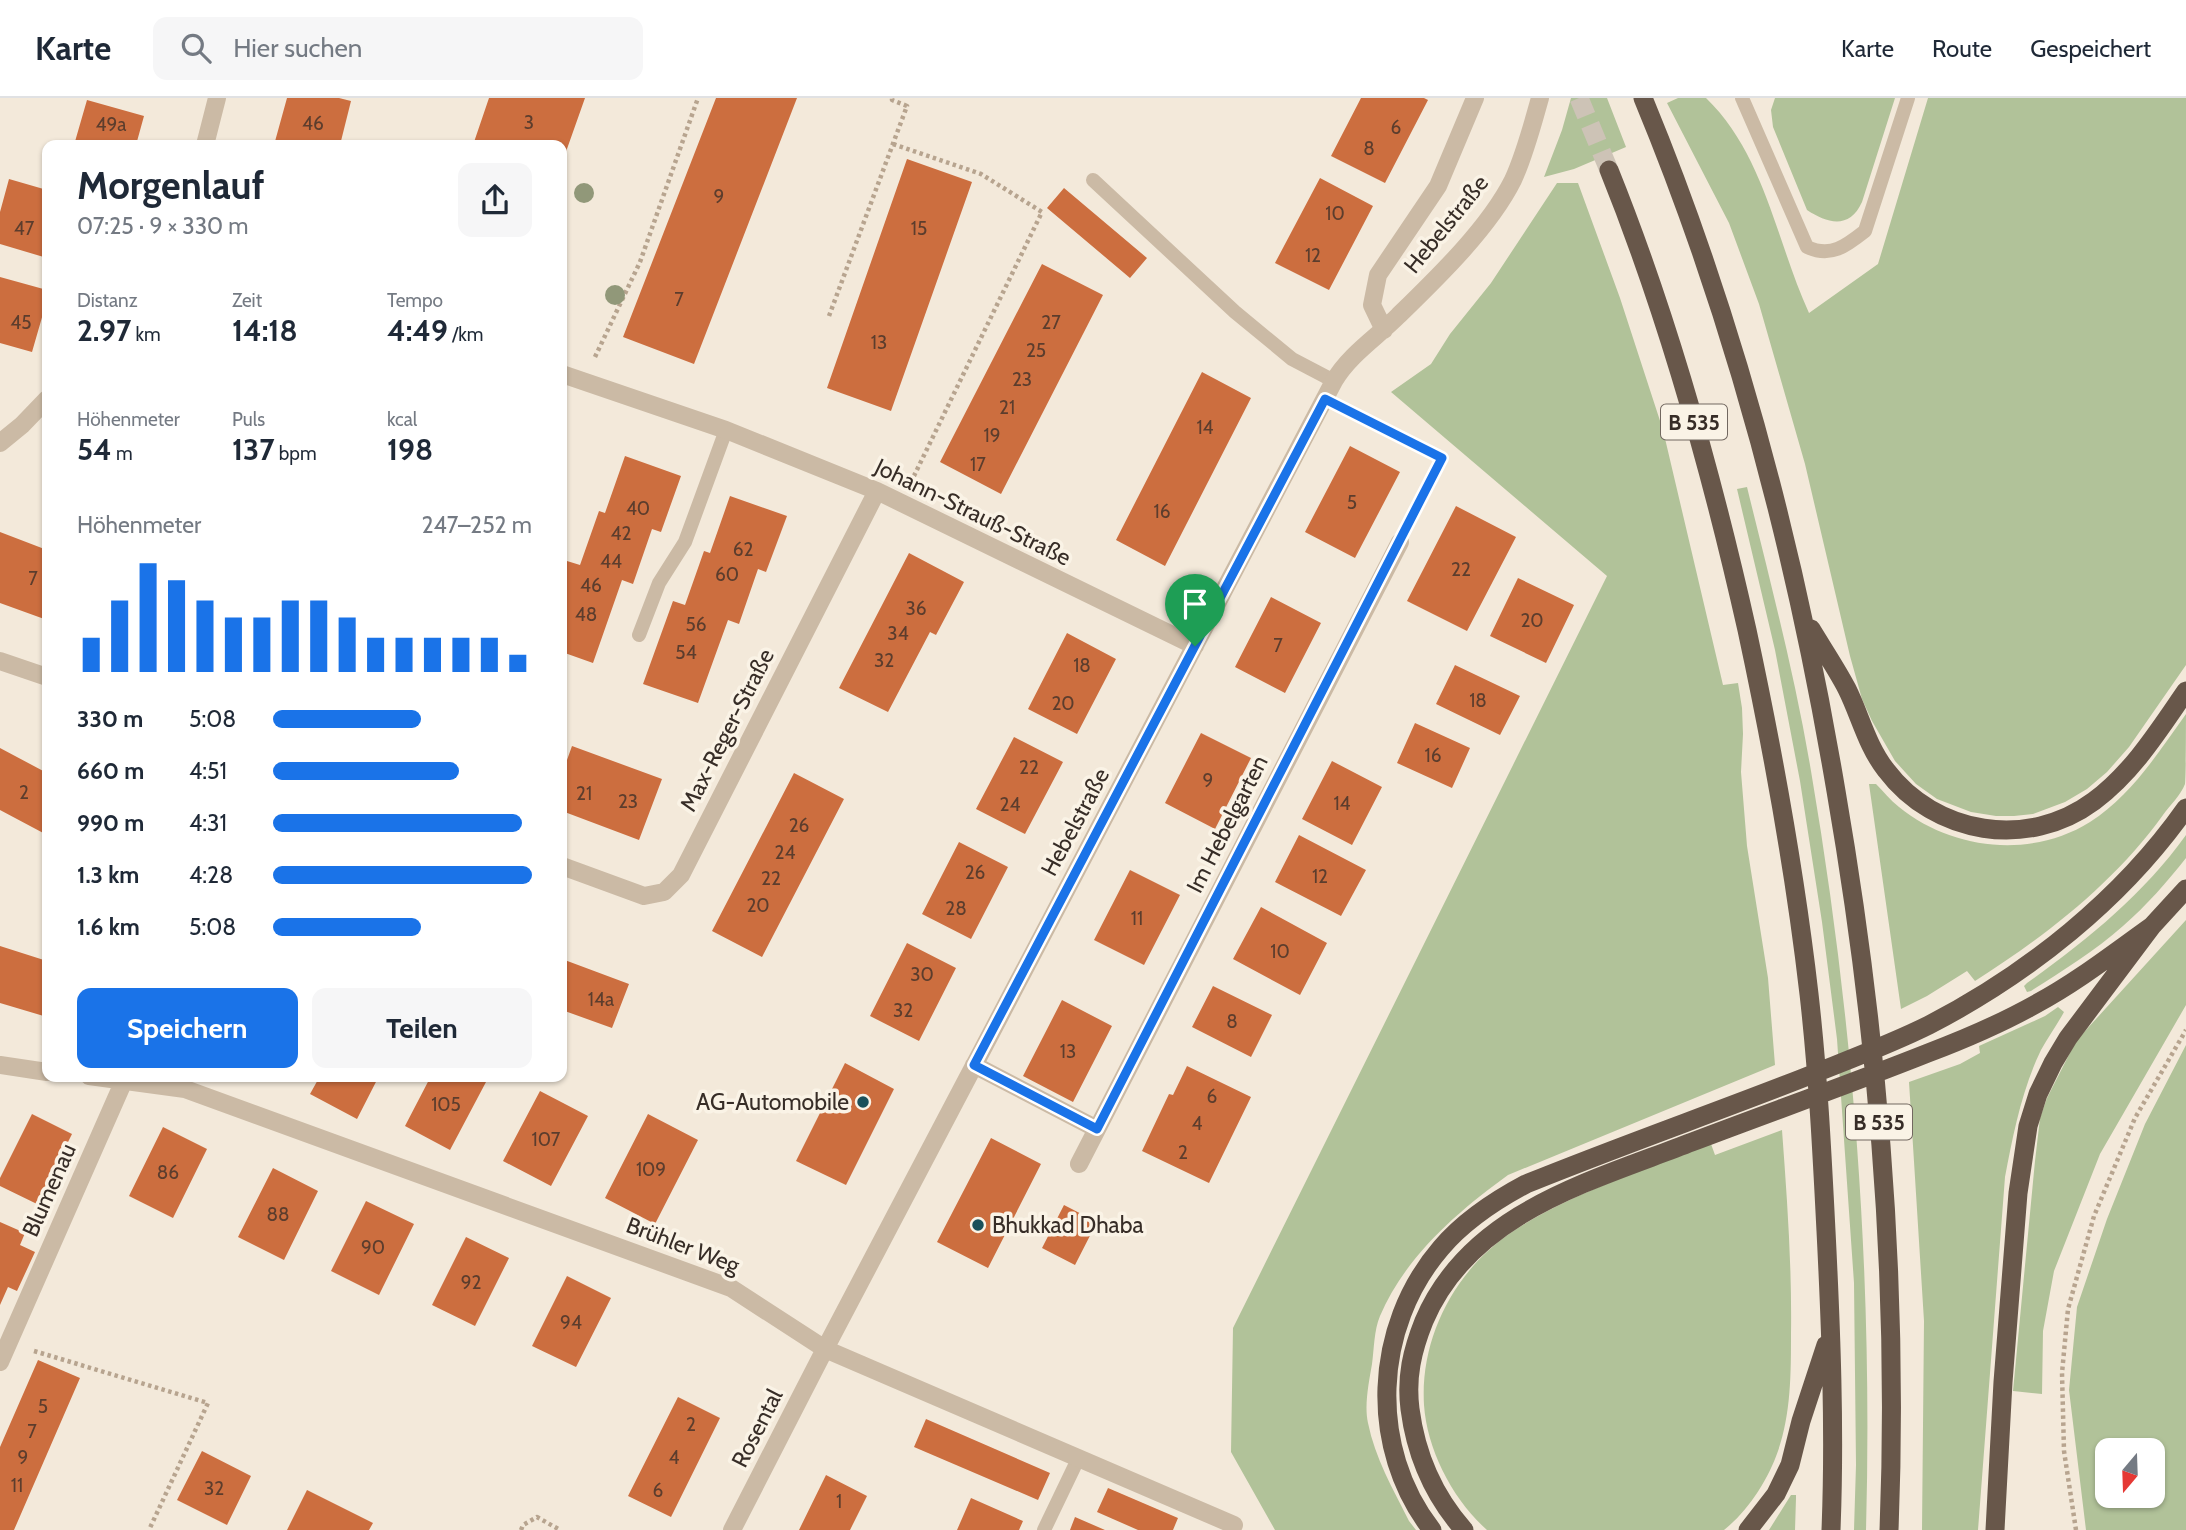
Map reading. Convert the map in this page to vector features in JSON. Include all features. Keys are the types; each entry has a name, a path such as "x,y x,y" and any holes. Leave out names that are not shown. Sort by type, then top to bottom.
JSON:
{"highway":[{"name":"B 535","path":"1643,98 1668,157 1739,368 1803,615 1824,717 1866,992 1881,1137 1892,1390 1889,1530"},
{"name":"B 535","path":"1609,170 1637,240 1666,326 1703,452 1731,560 1772,745 1809,994 1822,1137 1831,1330 1831,1530"},
{"name":"B 535","path":"1803,615 1847,690 1870,743 1884,768 1898,785 1914,801 1930,811 1955,822 1980,828 2025,828 2051,823 2094,802 2130,768 2186,691"},
{"path":"1432,1530 1414,1501 1397,1462 1389,1433 1388,1365 1397,1326 1417,1282 1456,1232 1496,1201 1526,1184 1761,1095 1929,1025 2009,976 2081,921 2119,887 2158,846 2186,808"},
{"name":"B 535","path":"1995,1530 2016,1220 2028,1126 2038,1094 2063,1046 2152,926 2186,889"},
{"name":"B 535","path":"1464,1530 1453,1518 1430,1480 1414,1439 1407,1385 1416,1342 1433,1301 1456,1269 1481,1242 1513,1218 1579,1186 1931,1052 2038,1004 2152,926"},
{"name":"B 535","path":"1748,1530 1776,1494 1790,1465 1801,1421 1831,1330"}],"street":[{"path":"206,140 217,98"},
{"name":"Hebelstraße","path":"1384,330 1372,305 1378,275 1438,186 1475,98"},
{"name":"Hebelstraße","path":"825,1349 1334,381 1342,368 1449,265 1496,208 1526,150 1540,98"},
{"name":"Johann-Strauß-Straße","path":"567,376 726,430 877,491 1195,646"},
{"path":"0,443 42,404"},
{"name":"Max-Reger-Straße","path":"567,868 644,896 664,892 681,874 877,491"},
{"name":"Im Hebelgarten","path":"1079,1164 1400,542"},
{"path":"0,661 42,675"},
{"path":"0,1065 42,1071"},
{"path":"974,1065 1097,1129"},
{"name":"Blumenau","path":"0,1362 123,1082"},
{"name":"Brühler Weg","path":"147,1082 185,1089 731,1288 825,1349 1234,1525"},
{"name":"Rosental","path":"732,1530 825,1349"}],"lane":[{"path":"1742,98 1807,247 1818,253 1835,250 1865,231 1908,98"},
{"path":"1093,180 1254,328 1292,359 1334,381"},
{"path":"639,635 659,583 685,542 726,430"},
{"path":"1044,1530 1079,1457"}],"path":[{"path":"584,382 640,262 698,98"},
{"path":"829,316 907,106 892,98"},
{"path":"893,144 981,174 1042,212 901,503"},
{"path":"1325,399 1442,458 1400,542"},
{"path":"2076,1530 2064,1451 2062,1373 2068,1309 2094,1216 2135,1118 2186,1030"},
{"path":"8,1343 208,1403 149,1530"},
{"path":"521,1530 523,1525 537,1517 560,1530"}],"green space":[{"path":"1571,98 1607,98 1626,147 1574,169 1544,177 1562,130"},
{"path":"1678,98 1706,98 1726,121 1742,146 1756,172 1809,313 1878,264 1928,98 2186,98 2186,665 2129,747 2107,772 2087,789 2065,802 2033,814 1996,816 1971,812 1937,799 1916,784 1895,761 1872,721 1862,699 1850,656 1805,464 1759,304 1729,223 1667,103"},
{"path":"1775,98 1895,98 1862,202 1851,217 1830,221 1807,210 1773,127 1771,110"},
{"path":"1557,183 1578,183 1620,298 1663,430 1723,685 1738,683 1742,708 1741,772 1747,846 1768,978 1775,1065 1508,1175 1452,1220 1403,1274 1380,1316 1375,1333 1367,1394 1367,1416 1375,1449 1409,1521 1416,1530 1275,1530 1231,1452 1233,1328 1607,576 1391,392 1431,364 1450,334 1491,283"},
{"path":"1747,487 1805,735 1839,960 1863,1244 1866,1530 1854,1530 1854,1283 1837,1039 1800,781 1775,650 1737,489"},
{"path":"2186,714 2185,784 2144,840 2101,886 2053,927 1975,981 1967,971 1901,1009 1869,784 1876,784 1899,807 1920,822 1943,833 1992,844 2018,845 2043,841 2067,834 2090,822 2118,800 2143,773"},
{"path":"2186,835 2186,858 2140,910 2090,952 2027,992 2024,986 2027,983 2092,933 2133,897 2170,857"},
{"path":"2186,920 2186,1005 2100,1154 2054,1271 2043,1331 2042,1394 2013,1391 2035,1161 2040,1118 2047,1098 2076,1041"},
{"path":"2058,1007 2064,1012 2041,1050 2028,1080 2005,1177 1978,1530 1922,1530 1924,1321 1909,1082 1960,1064 1980,1053 1979,1046 2045,1016"},
{"path":"2186,1045 2186,1530 2086,1530 2069,1390 2077,1307 2107,1219 2145,1124"},
{"path":"1782,1130 1791,1283 1789,1393 1786,1423 1778,1451 1763,1484 1749,1504 1724,1530 1487,1530 1453,1489 1436,1456 1426,1422 1424,1380 1428,1355 1445,1307 1458,1286 1492,1248 1512,1232 1558,1205 1711,1144 1715,1155"},
{"path":"1791,1495 1796,1495 1795,1530 1769,1530"}],"building":[{"path":"287,98 339,98 351,101 341,140 275,140"},
{"path":"489,98 585,98 567,149 567,140 475,140"},
{"path":"716,98 797,98 694,364 623,337"},
{"path":"1361,98 1428,100 1385,183 1331,156"},
{"path":"87,100 144,116 137,140 75,140"},
{"path":"907,159 972,182 891,411 827,388"},
{"path":"1320,178 1373,206 1329,290 1275,263"},
{"path":"9,179 42,189 42,257 0,244 0,212"},
{"path":"1064,188 1147,258 1130,278 1047,208"},
{"path":"1042,264 1103,295 1001,494 940,462"},
{"path":"0,277 42,289 42,317 32,352 0,343"},
{"path":"1202,372 1251,398 1165,566 1116,540"},
{"path":"1350,446 1400,472 1355,558 1305,532"},
{"path":"625,456 681,476 661,532 652,529 633,584 622,580 593,663 567,654 567,561 580,565 599,511 605,513"},
{"path":"730,496 787,516 766,572 758,569 739,624 728,620 698,703 643,684 673,601 685,605 704,551 710,553"},
{"path":"1456,506 1516,537 1467,631 1407,601"},
{"path":"0,532 42,548 42,618 0,603"},
{"path":"909,553 964,582 936,635 930,632 888,712 839,688"},
{"path":"1518,578 1574,605 1546,663 1490,636"},
{"path":"1271,597 1321,623 1285,693 1235,667"},
{"path":"1067,633 1116,659 1077,734 1028,709"},
{"path":"1455,665 1520,696 1500,735 1436,704"},
{"path":"1415,723 1470,748 1452,788 1397,763"},
{"path":"1201,733 1251,758 1215,829 1165,803"},
{"path":"1014,737 1063,762 1025,834 976,809"},
{"path":"572,746 662,779 639,840 567,813 567,760"},
{"path":"0,748 42,770 42,832 0,810"},
{"path":"1332,761 1382,787 1352,845 1302,819"},
{"path":"794,773 844,799 762,957 712,931"},
{"path":"1299,835 1366,870 1341,916 1275,882"},
{"path":"959,842 1008,867 971,939 922,914"},
{"path":"1130,870 1180,895 1144,965 1094,940"},
{"path":"1261,907 1327,943 1300,995 1233,959"},
{"path":"907,943 956,968 919,1041 870,1016"},
{"path":"0,946 42,959 42,1016 0,1003"},
{"path":"567,961 629,984 612,1028 567,1012"},
{"path":"1213,986 1272,1015 1251,1057 1192,1027"},
{"path":"1062,1000 1112,1026 1073,1102 1023,1076"},
{"path":"845,1063 894,1089 846,1185 796,1161"},
{"path":"1187,1066 1251,1097 1209,1183 1142,1151 1169,1094 1173,1095"},
{"path":"317,1082 376,1082 357,1119 310,1094"},
{"path":"428,1082 486,1082 450,1150 405,1126"},
{"path":"540,1091 588,1116 551,1186 503,1161"},
{"path":"32,1114 72,1134 37,1204 0,1186 0,1178"},
{"path":"648,1114 698,1140 655,1224 605,1198"},
{"path":"163,1127 207,1149 173,1218 129,1196"},
{"path":"991,1138 1041,1164 988,1268 937,1242"},
{"path":"273,1168 318,1191 284,1260 238,1237"},
{"path":"366,1201 414,1224 379,1295 331,1271"},
{"path":"1064,1205 1097,1222 1075,1265 1042,1248"},
{"path":"0,1222 25,1233 20,1245 35,1252 17,1291 8,1287 0,1305"},
{"path":"466,1237 509,1258 475,1326 432,1305"},
{"path":"567,1276 611,1298 576,1367 532,1346"},
{"path":"38,1360 80,1378 14,1530 0,1530 0,1447"},
{"path":"678,1397 720,1418 671,1517 628,1496"},
{"path":"926,1419 1050,1473 1038,1500 914,1447"},
{"path":"202,1451 251,1476 227,1525 177,1500"},
{"path":"826,1475 867,1496 850,1530 799,1530"},
{"path":"1108,1488 1178,1518 1173,1530 1138,1530 1097,1512"},
{"path":"307,1490 373,1523 369,1530 287,1530"},
{"path":"971,1498 1023,1521 1019,1530 957,1530"},
{"path":"1075,1517 1105,1530 1070,1530"}],"tunnel":[{"path":"1579,98 1609,170"}],"place":[{"name":"AG-Automobile","path":"863,1102"},
{"name":"Bhukkad Dhaba","path":"978,1225"}],"route":[{"path":"1325,399 1442,458 1097,1129 974,1065 1195,646 1325,399"}]}
